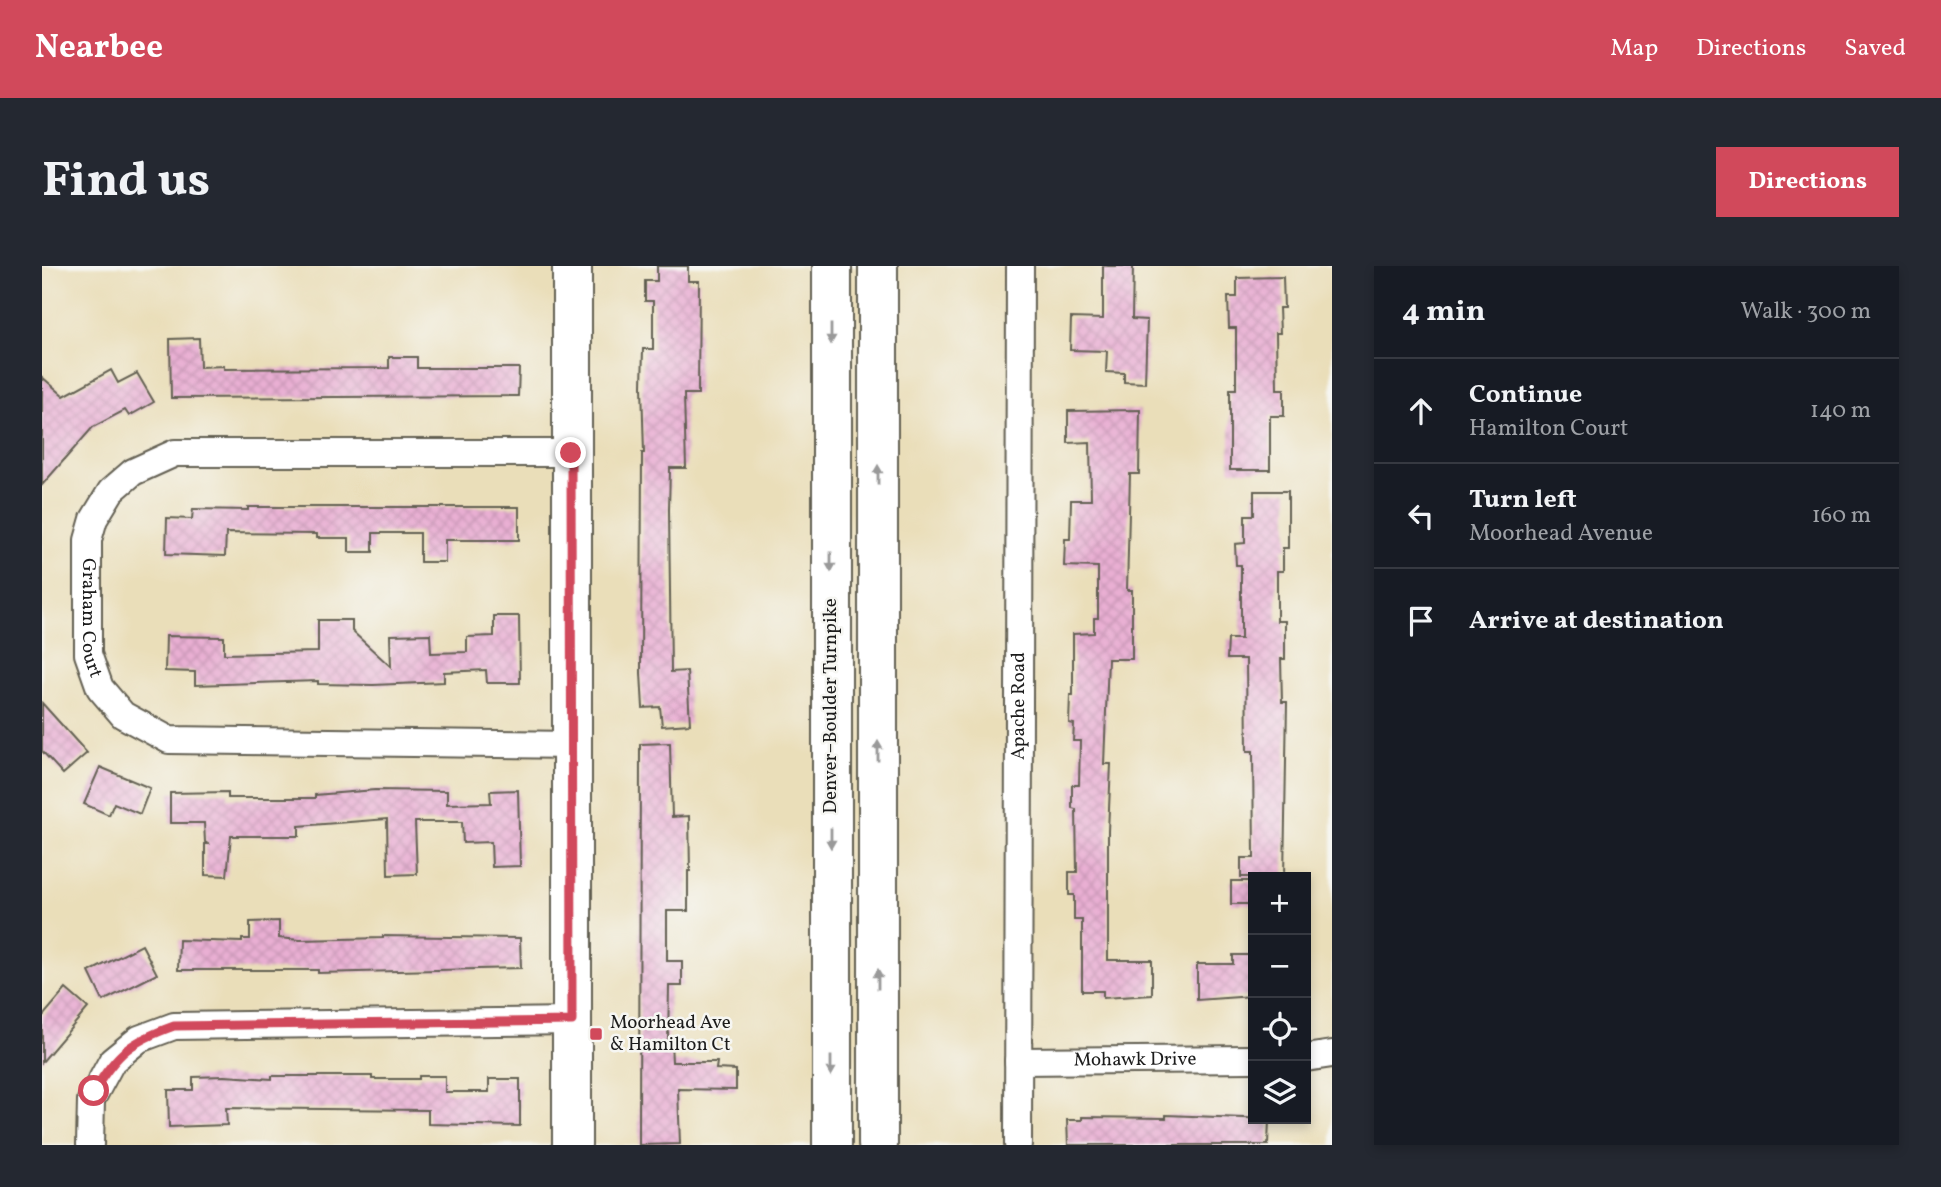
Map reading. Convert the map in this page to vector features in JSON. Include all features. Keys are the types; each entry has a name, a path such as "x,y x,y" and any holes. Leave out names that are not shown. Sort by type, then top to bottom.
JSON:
{"main road":[{"path":"572,266 572,1145"},
{"name":"Denver–Boulder Turnpike","path":"831,266 832,1145"},
{"path":"878,266 878,1145"}],"street":[{"name":"Apache Road","path":"1018,1145 1020,266"},
{"name":"Graham Court","path":"571,453 175,453 133,472 111,491 94,519 88,540 88,654 100,688 123,715 169,740 572,745"},
{"path":"90,1145 91,1100 112,1061 139,1038 174,1026 572,1021"},
{"path":"1311,1057 1332,1054"},
{"name":"Mohawk Drive","path":"1018,1061 1248,1059"}],"building":[{"path":"657,266 688,266 688,281 699,281 698,394 684,394 686,468 670,468 669,510 671,672 687,671 690,724 662,726 660,707 643,708 641,673 643,349 653,349 653,301 645,301 645,281 657,281"},
{"path":"1103,266 1133,266 1132,319 1147,320 1145,383 1124,382 1124,373 1106,372 1107,351 1070,350 1071,318 1103,319"},
{"path":"1283,277 1284,308 1279,308 1280,333 1276,333 1277,389 1284,389 1284,416 1270,416 1270,470 1230,470 1230,389 1236,389 1236,328 1229,328 1228,297 1237,297 1237,278"},
{"path":"199,338 200,367 389,368 389,357 417,357 417,368 519,368 518,396 171,398 170,339"},
{"path":"111,370 118,383 137,373 154,402 129,416 125,410 93,427 42,485 42,377 64,396"},
{"path":"1140,410 1139,474 1130,474 1127,590 1132,590 1132,659 1108,659 1104,764 1111,764 1108,960 1152,960 1152,995 1103,998 1103,991 1082,991 1082,920 1074,920 1074,895 1069,895 1069,872 1077,872 1076,809 1072,808 1072,785 1079,785 1080,741 1073,741 1074,724 1069,723 1070,695 1073,695 1073,634 1094,633 1094,618 1098,618 1098,567 1064,566 1065,539 1070,539 1071,500 1091,500 1090,442 1068,443 1068,411"},
{"path":"1254,491 1288,491 1288,548 1283,548 1283,571 1277,571 1277,621 1285,621 1285,659 1281,659 1282,702 1287,702 1284,872 1248,872 1248,877 1241,877 1241,858 1254,858 1253,751 1247,751 1246,659 1227,659 1228,639 1241,639 1241,565 1236,565 1235,544 1245,543 1245,515 1254,515"},
{"path":"248,507 519,507 519,540 445,540 445,562 420,562 420,533 373,533 373,552 349,552 349,538 317,538 317,534 226,533 225,556 166,554 167,518 192,519 193,509 248,510"},
{"path":"494,616 519,616 520,683 487,683 486,670 444,672 444,682 373,685 318,684 318,681 195,685 195,672 165,671 166,636 224,637 224,654 318,652 318,620 352,620 352,631 391,667 390,635 430,634 431,653 467,652 467,637 494,636"},
{"path":"42,703 87,753 63,774 42,751"},
{"path":"670,743 672,817 689,816 690,871 688,911 667,911 667,961 682,961 682,986 669,986 668,1042 671,1042 672,1062 717,1062 716,1069 736,1070 736,1090 678,1089 680,1144 639,1145 640,744"},
{"path":"100,767 150,788 140,814 114,803 109,815 84,804"},
{"path":"375,790 447,791 447,804 491,803 490,791 518,790 520,866 492,867 491,842 463,843 462,822 415,822 417,874 388,875 387,819 299,826 299,836 231,836 227,876 205,875 205,844 208,844 205,842 204,823 170,823 170,793 228,792 228,798 315,798 315,795"},
{"path":"1231,881 1248,881 1248,904 1231,904"},
{"path":"279,921 279,938 300,940 383,936 520,938 521,968 318,973 318,970 178,970 179,940 242,942 242,939 250,939 250,922"},
{"path":"142,945 157,974 103,1001 89,972"},
{"path":"1233,955 1248,955 1248,996 1197,1000 1197,964 1233,964"},
{"path":"66,989 88,1008 42,1062 42,1017"},
{"path":"272,1076 372,1076 372,1079 419,1079 419,1076 445,1076 445,1092 489,1092 489,1079 520,1079 520,1126 428,1124 428,1110 226,1108 227,1125 169,1127 168,1090 193,1090 193,1077 272,1079"},
{"path":"1166,1115 1248,1118 1248,1124 1269,1124 1268,1145 1068,1145 1067,1120 1082,1120 1082,1117 1166,1118"}],"place":[{"name":"Moorhead Ave & Hamilton Ct","path":"596,1034"}],"route":[{"path":"94,1091 112,1061 139,1038 174,1026 537,1024 572,1021 571,453"}]}
